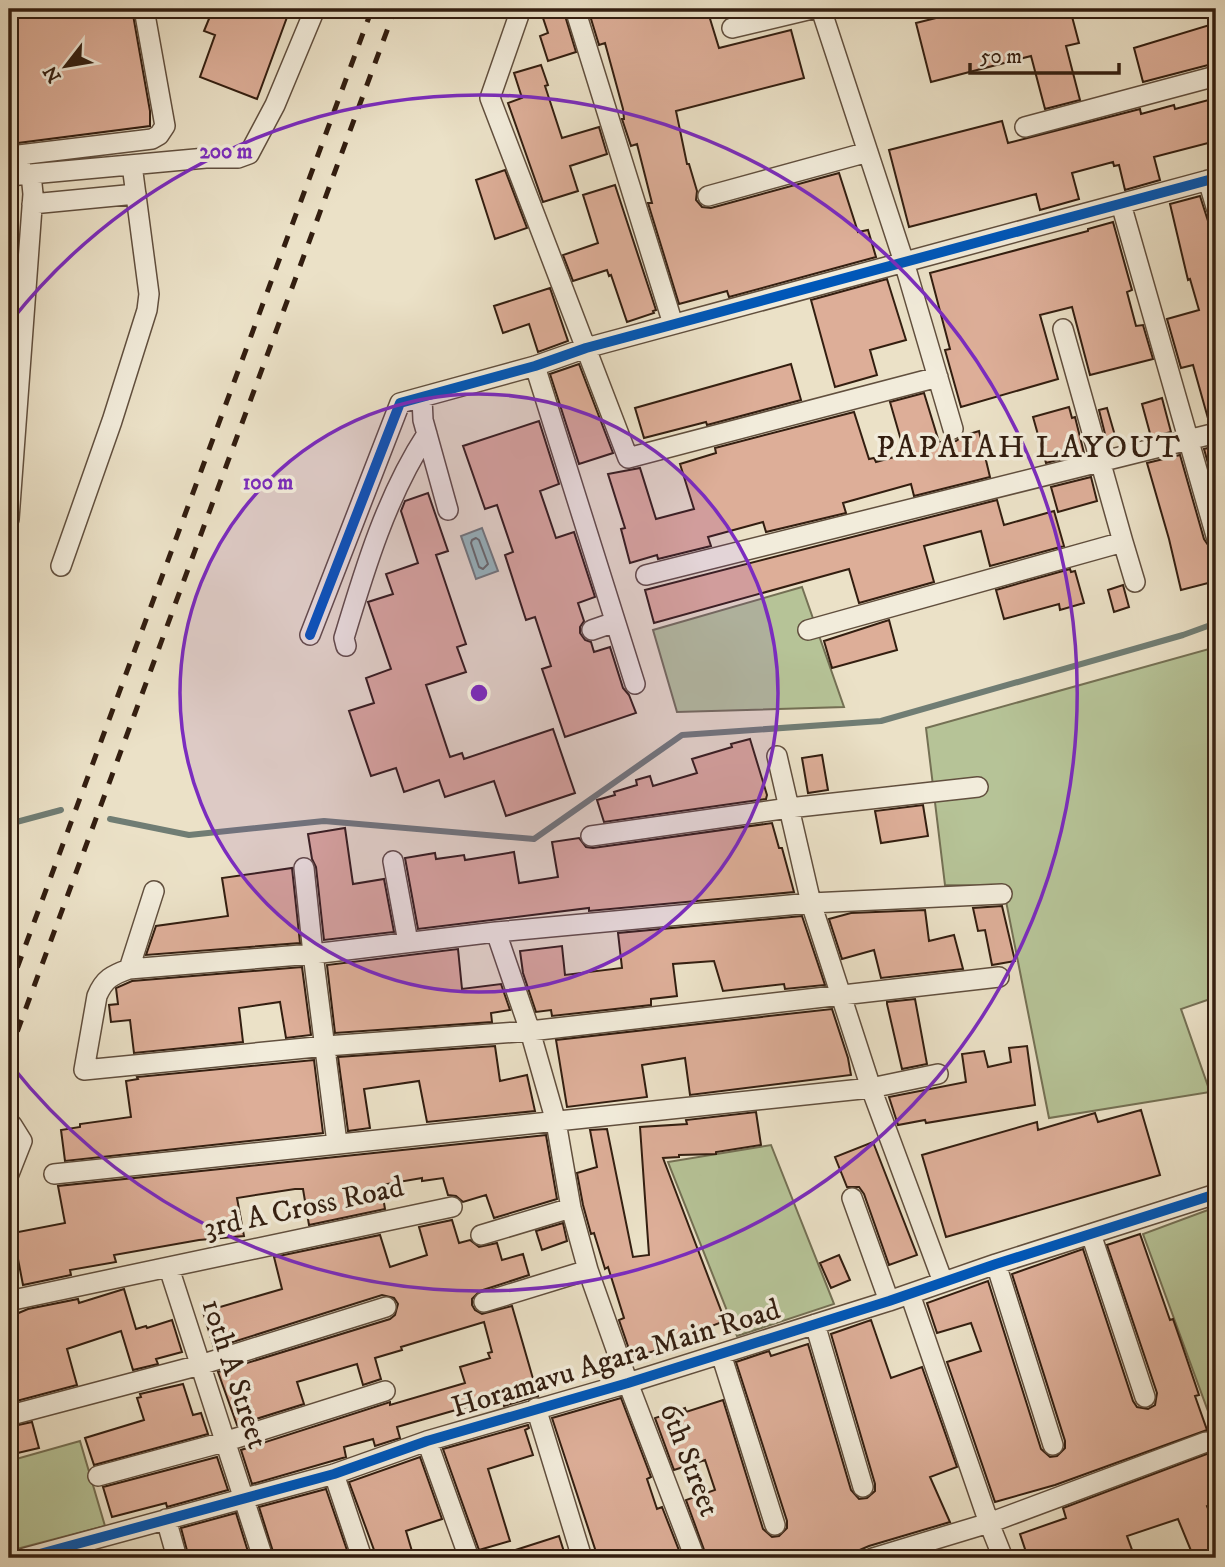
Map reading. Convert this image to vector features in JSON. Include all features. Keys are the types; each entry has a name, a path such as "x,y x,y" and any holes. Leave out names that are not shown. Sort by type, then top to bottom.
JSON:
{"street":[{"path":"9,519 32,204 21,175 19,155 159,135 165,126 144,9"},
{"path":"21,175 206,158 239,158 248,154 275,105 315,9"},
{"path":"521,9 490,98 628,458 938,377"},
{"path":"575,9 673,324"},
{"path":"732,28 812,9"},
{"path":"821,9 904,262 953,429"},
{"path":"1025,127 1216,76"},
{"path":"61,566 148,310 149,294 136,194 137,164 142,139"},
{"path":"108,144 109,167"},
{"path":"708,196 868,152"},
{"path":"310,635 400,403 673,324 1212,179 1216,207"},
{"path":"32,204 136,194"},
{"path":"1121,204 1216,536"},
{"path":"1063,329 1135,582"},
{"path":"535,366 635,684"},
{"path":"422,398 423,420 448,510"},
{"path":"646,575 1216,433"},
{"path":"346,646 344,638 381,526 408,463 427,434"},
{"path":"808,630 1123,542"},
{"path":"592,631 615,622"},
{"path":"777,756 811,903 871,1088 943,1282"},
{"path":"591,836 789,808 978,787"},
{"path":"393,861 408,942"},
{"path":"303,868 337,1143"},
{"path":"129,969 154,891"},
{"path":"999,977 530,1031 326,1046 84,1070 97,996 102,984 110,976 129,969 313,954 496,932 811,903 1002,894"},
{"name":"6th Street","path":"496,932 530,1031 556,1122 571,1209 588,1270 695,1558"},
{"path":"54,1174 871,1088 938,1074"},
{"path":"9,1174 22,1141 12,1125"},
{"name":"Horamavu Agara Main Road","path":"26,1558 74,1552 166,1520 334,1474 427,1441 628,1383 1216,1194"},
{"path":"852,1198 889,1301"},
{"name":"3rd A Cross Road","path":"13,1300 452,1208"},
{"path":"481,1235 571,1209"},
{"path":"1091,1234 1145,1397"},
{"path":"996,1264 1053,1445"},
{"name":"10th A Street","path":"169,1268 263,1558"},
{"path":"484,1302 588,1270"},
{"path":"910,1294 1003,1558"},
{"path":"11,1415 200,1365 386,1307"},
{"path":"815,1324 863,1487"},
{"path":"722,1353 775,1525"},
{"path":"98,1476 225,1442 384,1391"},
{"path":"536,1408 582,1558"},
{"path":"427,1441 469,1558"},
{"path":"873,1558 989,1522 1206,1442"},
{"path":"334,1474 362,1558"},
{"path":"166,1520 177,1558"}],"green space":[{"path":"802,587 844,707 677,712 653,630"},
{"path":"1216,647 1216,997 1181,1009 1210,1092 1049,1118 1003,886 945,885 926,728"},
{"path":"771,1145 834,1304 737,1336 668,1162"},
{"path":"1216,1207 1216,1433 1143,1234"},
{"path":"80,1441 105,1526 9,1551 9,1461"}],"water":[{"path":"482,528 498,571 476,579 461,536"}],"building":[{"path":"9,9 132,9 150,111 150,126 18,143 9,149"},
{"path":"213,9 290,9 257,99 200,77 215,35 204,31"},
{"path":"540,9 563,9 576,52 548,61 540,36 548,33"},
{"path":"588,9 707,9 719,48 791,30 804,78 676,111 687,164 697,191 696,200 702,207 711,208 839,173 858,232 868,230 876,257 729,297 727,291 679,304 648,203 652,203 637,144 631,146 622,119 623,109 605,43 599,45"},
{"path":"972,9 1070,9 1079,43 1066,46 1080,100 1045,109 1031,56 931,82 916,23"},
{"path":"1216,23 1216,63 1143,82 1134,48"},
{"path":"541,65 562,138 599,127 607,154 570,166 578,191 543,202 508,103 522,98 514,73"},
{"path":"1216,98 1216,141 1154,157 1160,180 1125,190 1119,165 1114,166 1113,162 1072,173 1079,199 1040,210 1036,194 909,227 889,150 1002,121 1008,143 1140,109 1141,114 1174,105 1175,109"},
{"path":"505,170 527,228 495,239 476,180"},
{"path":"615,185 656,310 627,322 607,270 573,281 563,255 598,243 583,195"},
{"path":"1200,196 1216,246 1216,421 1209,422 1193,365 1181,368 1167,319 1199,310 1190,279 1188,280 1170,204"},
{"path":"1113,222 1132,290 1127,292 1136,326 1143,325 1153,359 1090,375 1072,307 1040,315 1058,379 961,407 945,350 950,349 930,273"},
{"path":"887,279 906,340 870,350 877,375 835,387 811,300"},
{"path":"550,288 568,341 538,352 529,324 503,333 494,306"},
{"path":"579,364 613,453 579,464 550,374"},
{"path":"791,364 801,400 707,425 706,422 644,438 635,408"},
{"path":"924,393 939,442 956,441 979,431 990,477 914,496 911,484 843,503 846,513 766,532 763,522 708,537 711,546 658,559 657,555 630,563 621,529 625,528 608,474 640,468 656,519 694,509 680,464 716,453 715,448 854,412 869,459 874,458 876,462 905,454 890,402"},
{"path":"1162,398 1171,432 1151,437 1142,404"},
{"path":"1069,407 1072,418 1075,417 1084,453 1046,463 1033,417"},
{"path":"1107,408 1116,439 1107,442 1099,410"},
{"path":"539,421 559,484 540,491 556,538 574,532 595,597 578,603 584,621 580,633 585,640 591,642 594,652 610,647 623,688 636,713 565,737 542,669 551,666 535,617 526,620 505,555 513,552 497,505 485,509 463,446"},
{"path":"1216,446 1216,492 1204,449"},
{"path":"1180,455 1204,539 1208,545 1216,548 1216,581 1181,590 1147,463"},
{"path":"1091,477 1097,501 1058,512 1051,487"},
{"path":"428,493 448,551 436,555 466,644 457,647 466,672 426,685 450,757 462,753 464,759 553,729 575,793 506,816 494,781 445,797 439,780 404,792 396,768 371,776 349,711 374,703 366,678 391,669 368,602 393,594 386,574 418,563 401,511 405,501"},
{"path":"997,500 1004,525 1054,511 1064,546 990,566 981,531 924,546 934,582 859,603 849,569 654,623 645,590"},
{"path":"1070,569 1071,572 1075,571 1084,603 1060,610 1059,604 1004,619 996,590"},
{"path":"1123,585 1129,607 1114,612 1108,590"},
{"path":"889,620 897,650 832,668 824,641"},
{"path":"750,739 766,799 604,822 597,800 615,795 614,792 637,785 636,780 650,776 653,786 697,773 692,759"},
{"path":"822,755 828,790 808,793 802,758"},
{"path":"923,805 928,836 881,843 875,811"},
{"path":"772,823 794,892 589,911 589,908 418,929 405,858 435,853 436,859 464,855 465,860 514,852 519,883 558,877 552,842 579,838 586,847 593,848"},
{"path":"345,828 353,884 384,879 394,932 324,940 316,867 308,834"},
{"path":"292,868 300,943 146,955 156,926 228,916 222,878"},
{"path":"1002,906 1015,961 992,965 985,930 978,931 973,908"},
{"path":"925,910 929,941 954,935 963,969 881,978 874,950 842,959 829,919 851,913"},
{"path":"802,916 825,985 785,989 784,984 723,991 714,961 673,964 677,996 651,999 651,1005 552,1016 551,1010 536,1012 523,973 520,951 562,946 565,975 622,968 618,933"},
{"path":"458,949 462,989 501,984 510,1010 491,1013 492,1022 335,1033 327,965"},
{"path":"302,967 311,1035 286,1038 280,1002 239,1008 243,1042 134,1053 130,1020 111,1022 109,1005 118,1004 116,988 132,981"},
{"path":"915,999 927,1064 902,1069 887,1002"},
{"path":"832,1009 851,1075 690,1095 685,1058 642,1065 647,1097 567,1107 556,1040"},
{"path":"495,1046 500,1081 527,1075 535,1111 427,1122 419,1081 364,1089 370,1128 348,1131 338,1057"},
{"path":"1027,1046 1035,1105 898,1125 889,1097 966,1082 962,1054 984,1051 988,1067 1011,1062 1009,1048"},
{"path":"314,1060 323,1133 65,1161 61,1130 80,1127 80,1124 131,1117 126,1081 138,1079 137,1077"},
{"path":"1141,1110 1160,1175 946,1237 922,1155 1037,1122 1038,1130 1095,1113 1098,1122"},
{"path":"756,1112 761,1145 716,1154 663,1158 725,1321 666,1343 667,1347 632,1358 619,1320 624,1318 608,1267 605,1269 594,1233 591,1234 577,1173 597,1167 590,1130 607,1129 633,1257 649,1255 640,1127 687,1124 686,1120"},
{"path":"546,1135 557,1199 494,1218 486,1195 463,1202 456,1196 448,1195 443,1178 422,1181 422,1178 381,1185 385,1209 309,1225 303,1189 295,1189 237,1198 244,1236 199,1240 114,1255 116,1262 70,1270 71,1275 23,1285 13,1233 65,1223 58,1186"},
{"path":"873,1142 917,1255 889,1265 864,1194 859,1187 847,1187 835,1157"},
{"path":"452,1220 459,1243 470,1240 479,1247 497,1243 502,1260 523,1254 529,1275 480,1291 472,1299 472,1305 482,1314 512,1306 538,1396 504,1406 501,1397 397,1427 400,1438 375,1446 373,1439 344,1447 346,1457 252,1484 241,1450 390,1402 390,1405 465,1383 460,1367 490,1358 488,1353 492,1352 484,1322 401,1347 402,1350 375,1358 381,1379 363,1385 357,1364 297,1382 304,1404 237,1425 218,1372 390,1319 395,1315 398,1304 394,1298 382,1295 214,1348 203,1312 282,1289 274,1257 380,1235 390,1267 427,1255 419,1227"},
{"path":"563,1223 567,1241 542,1250 536,1231"},
{"path":"1140,1234 1170,1320 1173,1319 1181,1342 1199,1395 1195,1396 1207,1430 1055,1485 995,1502 947,1362 981,1351 971,1323 937,1333 927,1303 988,1281 1041,1449 1050,1457 1057,1456 1065,1448 1065,1441 1012,1274 1083,1249 1133,1401 1137,1407 1148,1409 1155,1405 1157,1393 1107,1245"},
{"path":"839,1255 850,1280 831,1288 820,1263"},
{"path":"124,1289 136,1329 172,1320 182,1352 156,1359 158,1364 133,1370 121,1331 67,1349 77,1385 9,1403 9,1317 28,1309 78,1299 79,1303"},
{"path":"871,1320 891,1378 922,1367 957,1467 930,1477 950,1522 869,1546 841,1558 707,1558 686,1500 715,1490 705,1460 674,1470 655,1418 685,1408 686,1412 723,1400 763,1529 772,1537 779,1536 787,1528 787,1521 736,1362 769,1351 771,1356 808,1344 851,1490 859,1499 867,1498 875,1491 875,1484 831,1334"},
{"path":"183,1384 193,1415 201,1413 208,1434 94,1465 85,1438 144,1420 137,1398 141,1397 140,1394"},
{"path":"621,1398 651,1477 647,1479 657,1509 662,1507 682,1558 598,1558 552,1418"},
{"path":"32,1422 39,1448 9,1455 9,1427"},
{"path":"528,1425 529,1428 525,1430 533,1455 488,1469 510,1541 479,1550 443,1449"},
{"path":"1212,1452 1216,1464 1216,1503 1207,1506 1216,1529 1216,1554 1206,1558 1194,1558 1178,1519 1127,1536 1135,1558 1084,1558 1082,1552 1063,1558 1028,1558 1020,1534 1066,1518 1063,1508"},
{"path":"217,1457 228,1490 167,1507 166,1503 112,1517 103,1487"},
{"path":"420,1457 442,1519 406,1531 414,1558 377,1558 349,1482"},
{"path":"326,1489 348,1553 332,1558 275,1558 259,1507"},
{"path":"236,1513 250,1558 189,1558 181,1528"},
{"path":"559,1536 566,1558 500,1558 500,1555"}],"waterway":[{"path":"110,819 189,835 324,821 534,839 682,735 881,721 1183,635 1216,623"},
{"path":"9,824 61,810"}],"railway":[{"path":"9,990 372,9"},
{"path":"9,1054 395,9"}],"cycle path":[{"path":"310,635 400,403 535,366 586,348 1216,178"},
{"path":"25,1558 334,1474 427,1441 628,1383 1216,1194"}],"district":[{"name":"PAPAIAH LAYOUT","path":"1029,448"}]}
